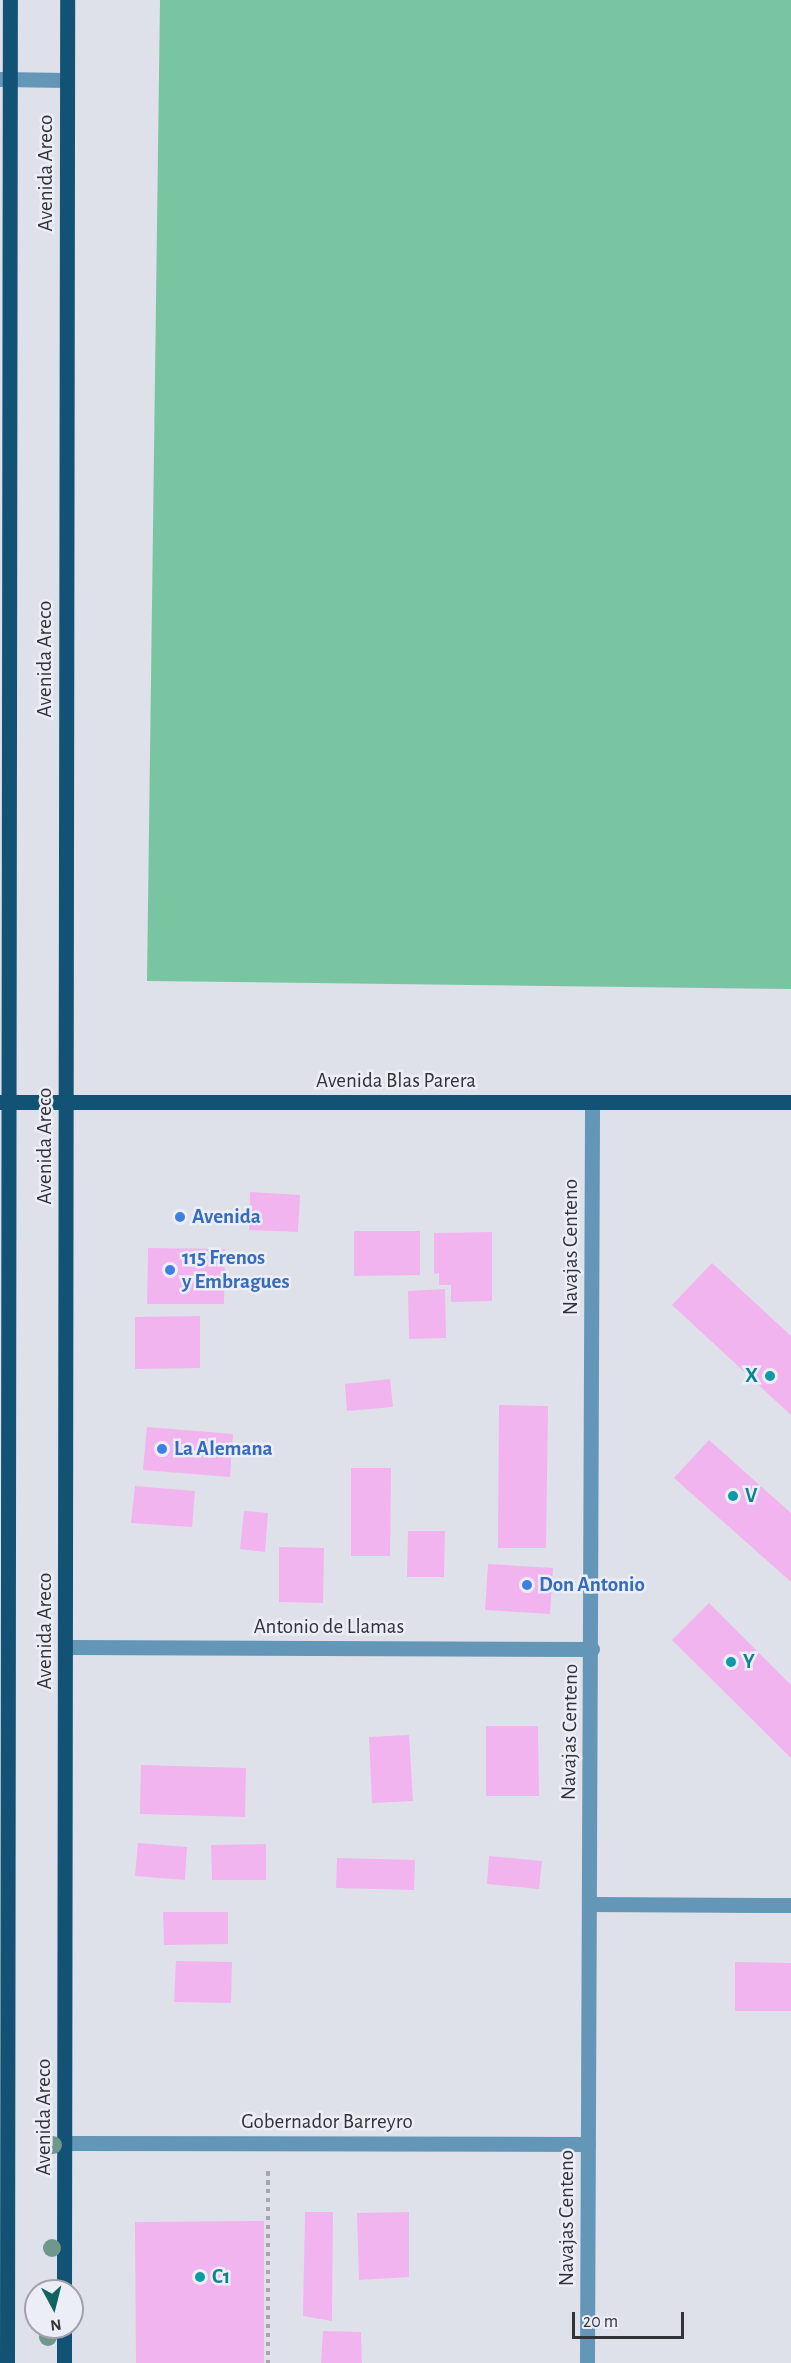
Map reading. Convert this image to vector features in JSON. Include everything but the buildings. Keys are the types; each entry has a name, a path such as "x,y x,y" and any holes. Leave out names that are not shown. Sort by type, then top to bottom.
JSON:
{"main road":[{"name":"Avenida Areco","path":"7,2363 4,2144 5,79 10,0"},
{"name":"Avenida Areco","path":"64,2279 67,1647 67,0"},
{"name":"Avenida Blas Parera","path":"4,1102 791,1102"},
{"path":"64,2339 64,2363"}],"street":[{"path":"5,79 67,80"},
{"name":"Navajas Centeno","path":"587,2363 592,1649 592,1102"},
{"name":"Antonio de Llamas","path":"67,1647 592,1649"},
{"path":"589,1904 791,1905"},
{"name":"Gobernador Barreyro","path":"65,2143 588,2144"}],"path":[{"path":"267,2143 268,2363"}],"green space":[{"path":"160,0 791,0 791,989 147,981"}],"place":[{"name":"Avenida","path":"180,1217"},
{"name":"115 Frenos y Embragues","path":"170,1270"},
{"name":"X","path":"770,1376"},
{"name":"La Alemana","path":"162,1449"},
{"name":"V","path":"733,1496"},
{"name":"Don Antonio","path":"527,1585"},
{"name":"Y","path":"731,1662"},
{"name":"C1","path":"200,2277"}]}
